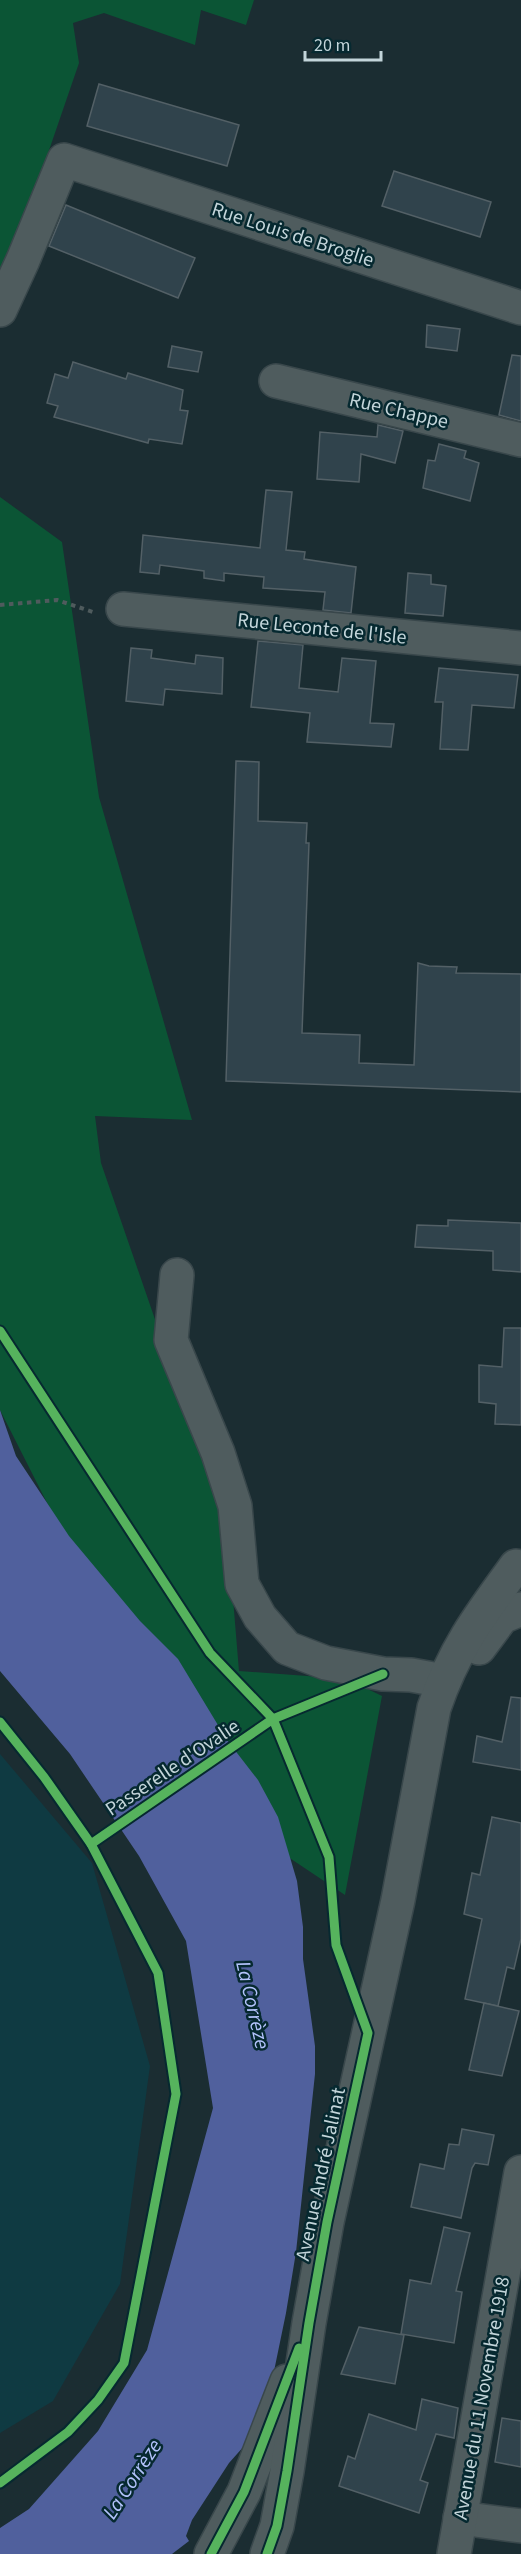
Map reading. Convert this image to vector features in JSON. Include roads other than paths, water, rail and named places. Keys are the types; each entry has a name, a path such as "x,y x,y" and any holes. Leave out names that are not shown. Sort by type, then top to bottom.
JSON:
{"street":[{"name":"Rue Louis de Broglie","path":"0,310 24,260 64,160 521,308"},
{"name":"Rue Chappe","path":"276,381 521,440"},
{"name":"Rue Leconte de l'Isle","path":"123,609 521,648"},
{"path":"177,1275 171,1340 221,1464 235,1506 242,1584 260,1617 287,1648 326,1663 383,1674 411,1675 444,1681"},
{"path":"519,1562 514,1585 521,1598"},
{"name":"Avenue André Jalinat","path":"267,2554 277,2526 287,2471 327,2222 398,1900 434,1708 466,1635 519,1562"},
{"name":"Avenue André Jalinat","path":"432,1726 446,1710 490,1630 502,1617 521,1610"},
{"name":"Avenue du 11 Novembre 1918","path":"454,2554 520,2183"},
{"name":"Avenue André Jalinat","path":"211,2554 244,2492 309,2323"},
{"path":"460,2518 521,2526"}],"water":[{"name":"La Corrèze","path":"0,1410 16,1456 69,1536 140,1621 178,1659 227,1740 258,1780 278,1817 297,1881 303,1927 303,1959 315,2046 315,2074 296,2252 286,2313 273,2376 245,2445 229,2463 192,2520 186,2536 189,2541 172,2554 0,2554 0,2528 29,2509 98,2431 147,2350 213,2108 186,1941 139,1856 70,1754 0,1671"}]}
